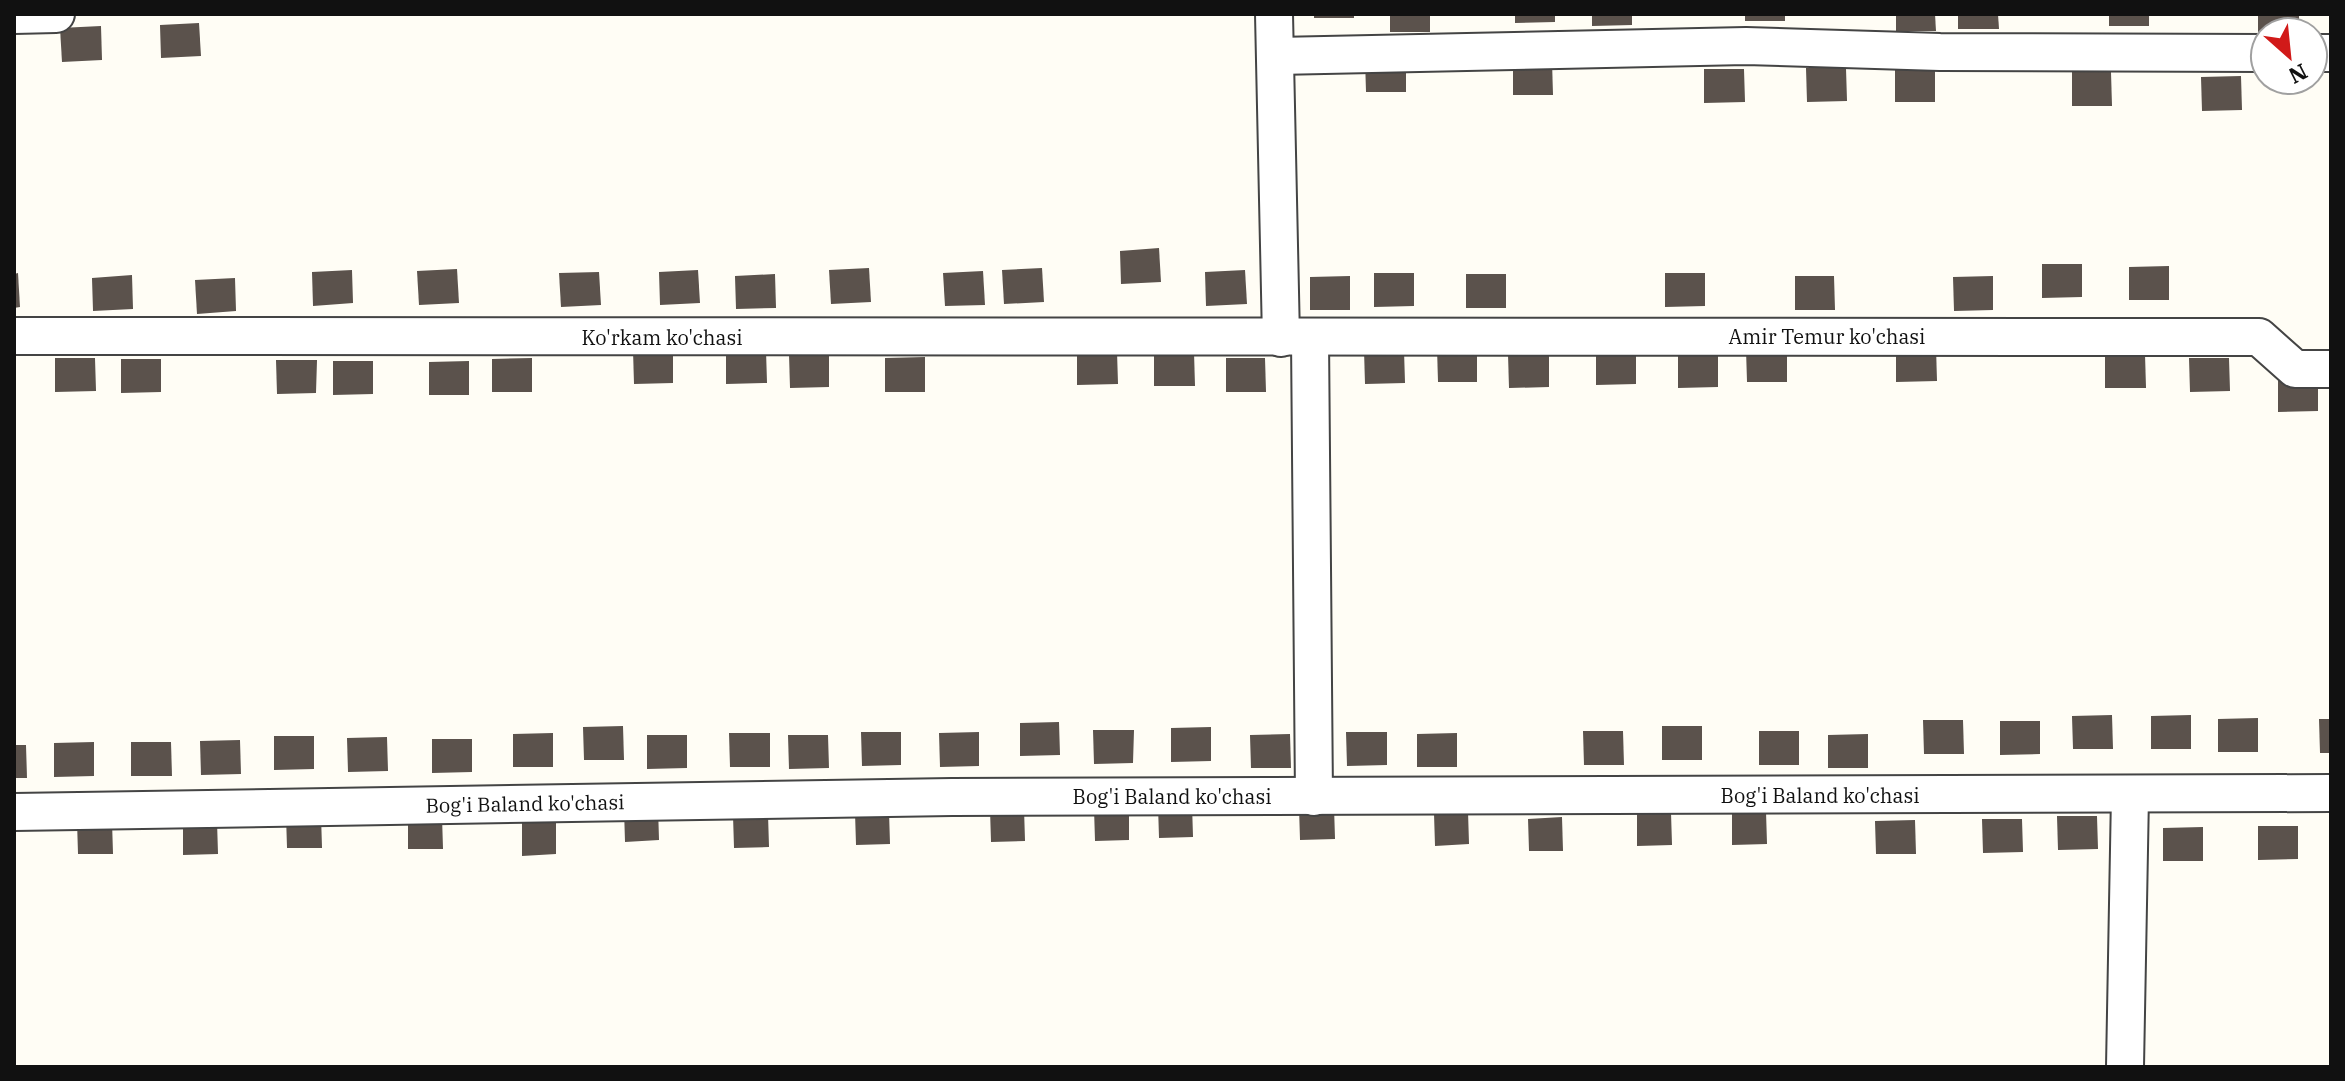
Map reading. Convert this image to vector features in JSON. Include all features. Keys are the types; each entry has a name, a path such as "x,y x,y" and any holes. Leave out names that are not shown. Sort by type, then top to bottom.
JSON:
{"street":[{"path":"14,15 56,14"},
{"path":"1274,14 1296,338 1314,797"},
{"path":"1277,56 1746,46 1940,52 2249,53"},
{"name":"Ko'rkam ko'chasi","path":"14,336 1296,338"},
{"name":"Amir Temur ko'chasi","path":"1296,338 2259,337 2295,369 2331,369"},
{"name":"Bog'i Baland ko'chasi","path":"14,812 952,797 2331,793"},
{"path":"2125,1067 2130,795"}],"building":[{"path":"1314,14 1354,14 1354,18 1314,18"},
{"path":"1390,14 1430,14 1430,32 1390,32"},
{"path":"1515,14 1555,14 1555,22 1515,23"},
{"path":"1592,14 1632,14 1632,25 1592,26"},
{"path":"1745,14 1785,14 1785,21 1745,21"},
{"path":"1896,14 1935,14 1936,31 1896,31"},
{"path":"1958,14 1998,14 1999,29 1958,29"},
{"path":"2109,14 2149,14 2149,26 2109,26"},
{"path":"2258,14 2299,14 2299,16"},
{"path":"199,23 201,56 161,58 160,25"},
{"path":"101,26 102,60 62,62 60,28"},
{"path":"1365,58 1406,58 1406,92 1366,92"},
{"path":"1552,61 1553,95 1513,95 1513,62"},
{"path":"1806,68 1846,68 1847,101 1807,102"},
{"path":"1935,68 1935,102 1895,102 1895,69"},
{"path":"1704,69 1744,69 1745,102 1704,103"},
{"path":"2072,72 2111,72 2112,106 2072,106"},
{"path":"2241,76 2242,110 2202,111 2201,77"},
{"path":"1159,248 1161,282 1121,284 1120,251"},
{"path":"2042,264 2082,264 2082,297 2042,298"},
{"path":"2169,266 2169,300 2129,300 2129,267"},
{"path":"869,268 871,302 831,304 829,270"},
{"path":"1042,268 1044,302 1004,304 1002,270"},
{"path":"457,269 459,303 419,305 417,271"},
{"path":"352,270 353,303 313,306 312,272"},
{"path":"698,270 700,303 660,305 659,272"},
{"path":"1245,270 1247,304 1206,306 1205,272"},
{"path":"983,271 985,305 945,306 943,273"},
{"path":"599,272 601,305 561,307 559,273"},
{"path":"18,273 20,307 14,308 14,274"},
{"path":"1374,273 1414,273 1414,306 1374,307"},
{"path":"1665,273 1705,273 1705,306 1665,307"},
{"path":"775,274 776,308 736,309 735,276"},
{"path":"1466,274 1506,274 1506,308 1466,308"},
{"path":"132,275 133,309 93,311 92,278"},
{"path":"1350,276 1350,310 1310,310 1310,277"},
{"path":"1795,276 1834,276 1835,310 1795,310"},
{"path":"1993,276 1993,310 1954,311 1953,277"},
{"path":"235,278 236,311 197,314 195,280"},
{"path":"1936,347 1937,381 1896,382 1896,348"},
{"path":"1437,348 1477,348 1477,382 1438,382"},
{"path":"1787,348 1787,382 1747,382 1746,349"},
{"path":"633,350 673,350 673,383 634,384"},
{"path":"726,350 766,350 767,383 726,384"},
{"path":"1364,350 1404,350 1405,383 1365,384"},
{"path":"1077,351 1117,351 1118,384 1077,385"},
{"path":"1596,351 1636,351 1636,384 1596,385"},
{"path":"1194,352 1195,386 1154,386 1154,353"},
{"path":"1718,353 1718,387 1678,388 1678,354"},
{"path":"789,354 829,354 829,387 790,388"},
{"path":"1508,354 1549,354 1549,387 1509,388"},
{"path":"2145,354 2146,388 2105,388 2105,355"},
{"path":"925,357 925,392 885,392 885,358"},
{"path":"55,358 95,358 96,391 55,392"},
{"path":"532,358 532,392 492,392 492,359"},
{"path":"1226,358 1265,358 1266,392 1226,392"},
{"path":"2189,358 2229,358 2230,391 2190,392"},
{"path":"121,359 161,359 161,392 121,393"},
{"path":"276,360 317,360 316,393 277,394"},
{"path":"333,361 373,361 373,394 333,395"},
{"path":"469,361 469,395 429,395 429,362"},
{"path":"2318,377 2318,411 2278,412 2278,378"},
{"path":"2112,715 2113,749 2073,749 2072,716"},
{"path":"2191,715 2191,749 2151,749 2151,716"},
{"path":"2258,718 2258,752 2218,752 2218,719"},
{"path":"2319,719 2331,719 2331,753 2320,753"},
{"path":"1923,720 1963,720 1964,754 1924,754"},
{"path":"2000,721 2040,721 2040,754 2000,755"},
{"path":"1059,722 1060,755 1020,756 1020,723"},
{"path":"623,726 624,760 584,760 583,727"},
{"path":"1662,726 1702,726 1702,760 1662,760"},
{"path":"1211,727 1211,761 1171,762 1171,728"},
{"path":"1093,730 1134,730 1133,763 1094,764"},
{"path":"1583,731 1623,731 1624,765 1584,765"},
{"path":"1759,731 1799,731 1799,765 1759,765"},
{"path":"861,732 901,732 901,765 862,766"},
{"path":"979,732 979,766 940,767 939,733"},
{"path":"1346,732 1387,732 1387,765 1347,766"},
{"path":"553,733 553,767 513,767 513,734"},
{"path":"729,733 770,733 770,767 730,767"},
{"path":"1457,733 1457,767 1417,767 1417,734"},
{"path":"1290,734 1291,768 1251,768 1250,735"},
{"path":"1868,734 1868,768 1828,768 1828,735"},
{"path":"647,735 687,735 687,768 647,769"},
{"path":"788,735 828,735 829,768 789,769"},
{"path":"274,736 314,736 314,769 274,770"},
{"path":"387,737 388,771 348,772 347,738"},
{"path":"432,739 472,739 472,772 432,773"},
{"path":"240,740 241,774 201,775 200,741"},
{"path":"94,742 94,776 54,777 54,743"},
{"path":"131,742 171,742 172,776 131,776"},
{"path":"14,745 26,745 27,778 14,778"},
{"path":"1158,805 1192,805 1193,837 1159,838"},
{"path":"1334,807 1335,839 1300,840 1299,808"},
{"path":"658,808 659,840 625,842 624,809"},
{"path":"1094,808 1129,808 1129,840 1095,841"},
{"path":"990,809 1024,809 1025,841 991,842"},
{"path":"889,812 890,844 856,845 855,813"},
{"path":"1468,812 1469,844 1435,846 1434,813"},
{"path":"1671,812 1672,845 1637,846 1637,813"},
{"path":"1766,812 1767,844 1732,845 1732,813"},
{"path":"321,815 322,848 287,848 286,816"},
{"path":"768,815 769,847 734,848 733,816"},
{"path":"442,816 443,849 408,849 408,817"},
{"path":"2057,816 2097,816 2098,849 2058,850"},
{"path":"1562,817 1563,851 1529,851 1528,819"},
{"path":"1982,819 2022,819 2023,852 1983,853"},
{"path":"1915,820 1916,854 1876,854 1875,821"},
{"path":"112,821 113,854 78,854 77,822"},
{"path":"217,821 218,854 183,855 183,822"},
{"path":"556,822 556,854 522,856 522,823"},
{"path":"2258,826 2298,826 2298,859 2258,860"},
{"path":"2203,827 2203,861 2163,861 2163,828"}]}
